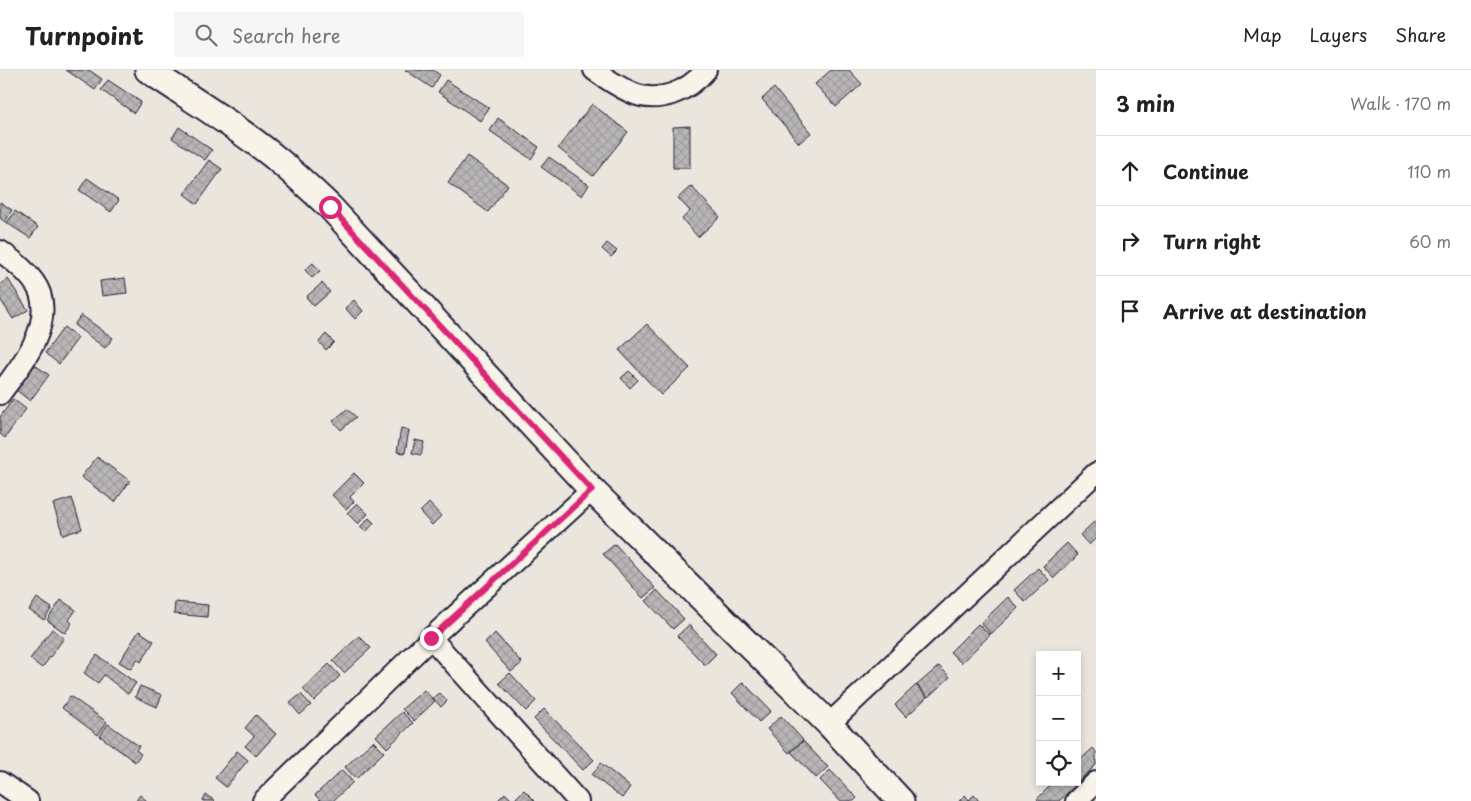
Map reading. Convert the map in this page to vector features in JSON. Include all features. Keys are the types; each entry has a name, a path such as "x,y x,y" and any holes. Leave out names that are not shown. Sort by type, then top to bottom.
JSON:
{"street":[{"path":"148,70 277,158 330,207 592,490 829,724 901,801"},
{"path":"594,70 632,93 654,98 674,94 692,84 706,70"},
{"path":"0,251 24,270 35,284 40,292 43,311 37,337 28,356 0,394"},
{"path":"829,724 1096,473"},
{"path":"263,801 431,638 592,490"},
{"path":"431,638 574,800"},
{"path":"0,782 28,801"},
{"path":"1076,801 1096,782"}],"building":[{"path":"66,70 89,70 102,79 95,90"},
{"path":"405,70 433,70 440,75 432,88"},
{"path":"831,70 849,70 862,84 836,107 815,84"},
{"path":"108,80 141,102 134,113 101,90"},
{"path":"446,80 489,108 480,121 438,92"},
{"path":"774,88 811,133 799,143 762,99"},
{"path":"592,104 628,132 593,176 558,148"},
{"path":"498,118 539,147 531,159 490,131"},
{"path":"690,126 690,168 673,168 673,127"},
{"path":"179,127 212,150 205,160 172,138"},
{"path":"467,156 508,185 488,212 448,183"},
{"path":"549,157 589,185 582,196 541,167"},
{"path":"209,160 222,169 197,204 184,194"},
{"path":"87,178 119,200 111,212 79,190"},
{"path":"691,186 720,217 698,237 682,219 690,211 678,198"},
{"path":"0,202 12,210 5,222 0,218"},
{"path":"15,211 38,227 30,238 7,223"},
{"path":"607,243 617,251 611,257 602,249"},
{"path":"313,263 320,271 312,278 305,270"},
{"path":"125,278 127,293 102,296 100,281"},
{"path":"8,279 28,310 13,319 0,299 0,284"},
{"path":"322,283 330,292 314,306 306,297"},
{"path":"354,300 363,311 355,319 345,308"},
{"path":"81,315 113,338 105,348 74,325"},
{"path":"647,324 690,368 661,395 619,350"},
{"path":"64,327 78,338 59,364 45,353"},
{"path":"326,334 334,342 326,350 319,342"},
{"path":"35,365 49,375 30,401 16,390"},
{"path":"629,371 638,380 630,388 621,378"},
{"path":"13,399 26,409 5,438 0,434 0,417"},
{"path":"347,409 356,417 341,430 333,421"},
{"path":"401,428 409,430 405,453 397,452"},
{"path":"415,440 424,442 421,455 412,453"},
{"path":"97,457 130,481 115,502 81,477"},
{"path":"354,473 364,483 350,497 354,502 346,509 332,495"},
{"path":"72,498 82,529 63,535 53,504"},
{"path":"357,503 368,514 358,524 347,513"},
{"path":"429,503 441,516 432,525 420,512"},
{"path":"369,518 374,523 366,532 360,527"},
{"path":"1096,520 1096,538 1089,545 1080,535"},
{"path":"1067,543 1078,555 1054,578 1043,566"},
{"path":"615,544 655,588 643,598 603,554"},
{"path":"1038,568 1049,580 1025,602 1014,590"},
{"path":"657,590 684,619 673,629 646,601"},
{"path":"1008,597 1018,608 991,634 981,623"},
{"path":"37,598 52,608 44,620 29,610"},
{"path":"61,600 76,610 69,620 72,623 65,633 47,620"},
{"path":"175,602 208,605 207,617 174,614"},
{"path":"978,624 990,635 961,663 950,652"},
{"path":"689,625 716,654 705,665 677,636"},
{"path":"52,629 64,638 42,668 30,659"},
{"path":"139,631 154,641 141,662 137,659 131,669 119,662"},
{"path":"495,633 522,663 511,672 485,643"},
{"path":"359,636 371,648 344,673 333,661"},
{"path":"97,655 136,683 128,694 104,675 98,683 84,673"},
{"path":"329,664 340,676 314,701 303,689"},
{"path":"939,666 950,677 928,697 917,685"},
{"path":"510,673 536,701 526,711 499,683"},
{"path":"743,682 771,711 759,722 732,693"},
{"path":"916,685 927,697 906,717 895,705"},
{"path":"140,686 162,695 157,707 135,697"},
{"path":"424,690 435,701 414,721 402,709"},
{"path":"440,693 447,701 441,707 433,698"},
{"path":"301,694 311,705 300,715 290,703"},
{"path":"70,696 107,722 98,735 62,708"},
{"path":"544,709 594,760 583,770 534,719"},
{"path":"402,712 413,723 387,748 376,736"},
{"path":"256,715 276,734 256,756 245,746 254,736 245,728"},
{"path":"781,716 803,740 789,753 767,729"},
{"path":"108,724 139,746 136,750 141,754 135,762 100,736"},
{"path":"373,741 384,752 356,779 345,767"},
{"path":"803,741 828,767 816,778 791,752"},
{"path":"1093,748 1096,752 1096,765 1081,779 1081,759"},
{"path":"237,751 248,760 226,787 215,778"},
{"path":"601,763 630,787 622,798 592,775"},
{"path":"342,770 353,782 333,801 321,801 315,795"},
{"path":"830,770 857,798 854,801 840,801 820,780"},
{"path":"1050,786 1075,786 1059,801 1039,801 1037,799"},
{"path":"524,790 535,801 513,801"},
{"path":"505,793 513,801 497,801"},
{"path":"140,795 147,801 136,801"},
{"path":"206,795 215,801 203,801"},
{"path":"965,795 969,800 974,795 979,801 959,801"}],"route":[{"path":"330,207 592,490 431,638"}]}
